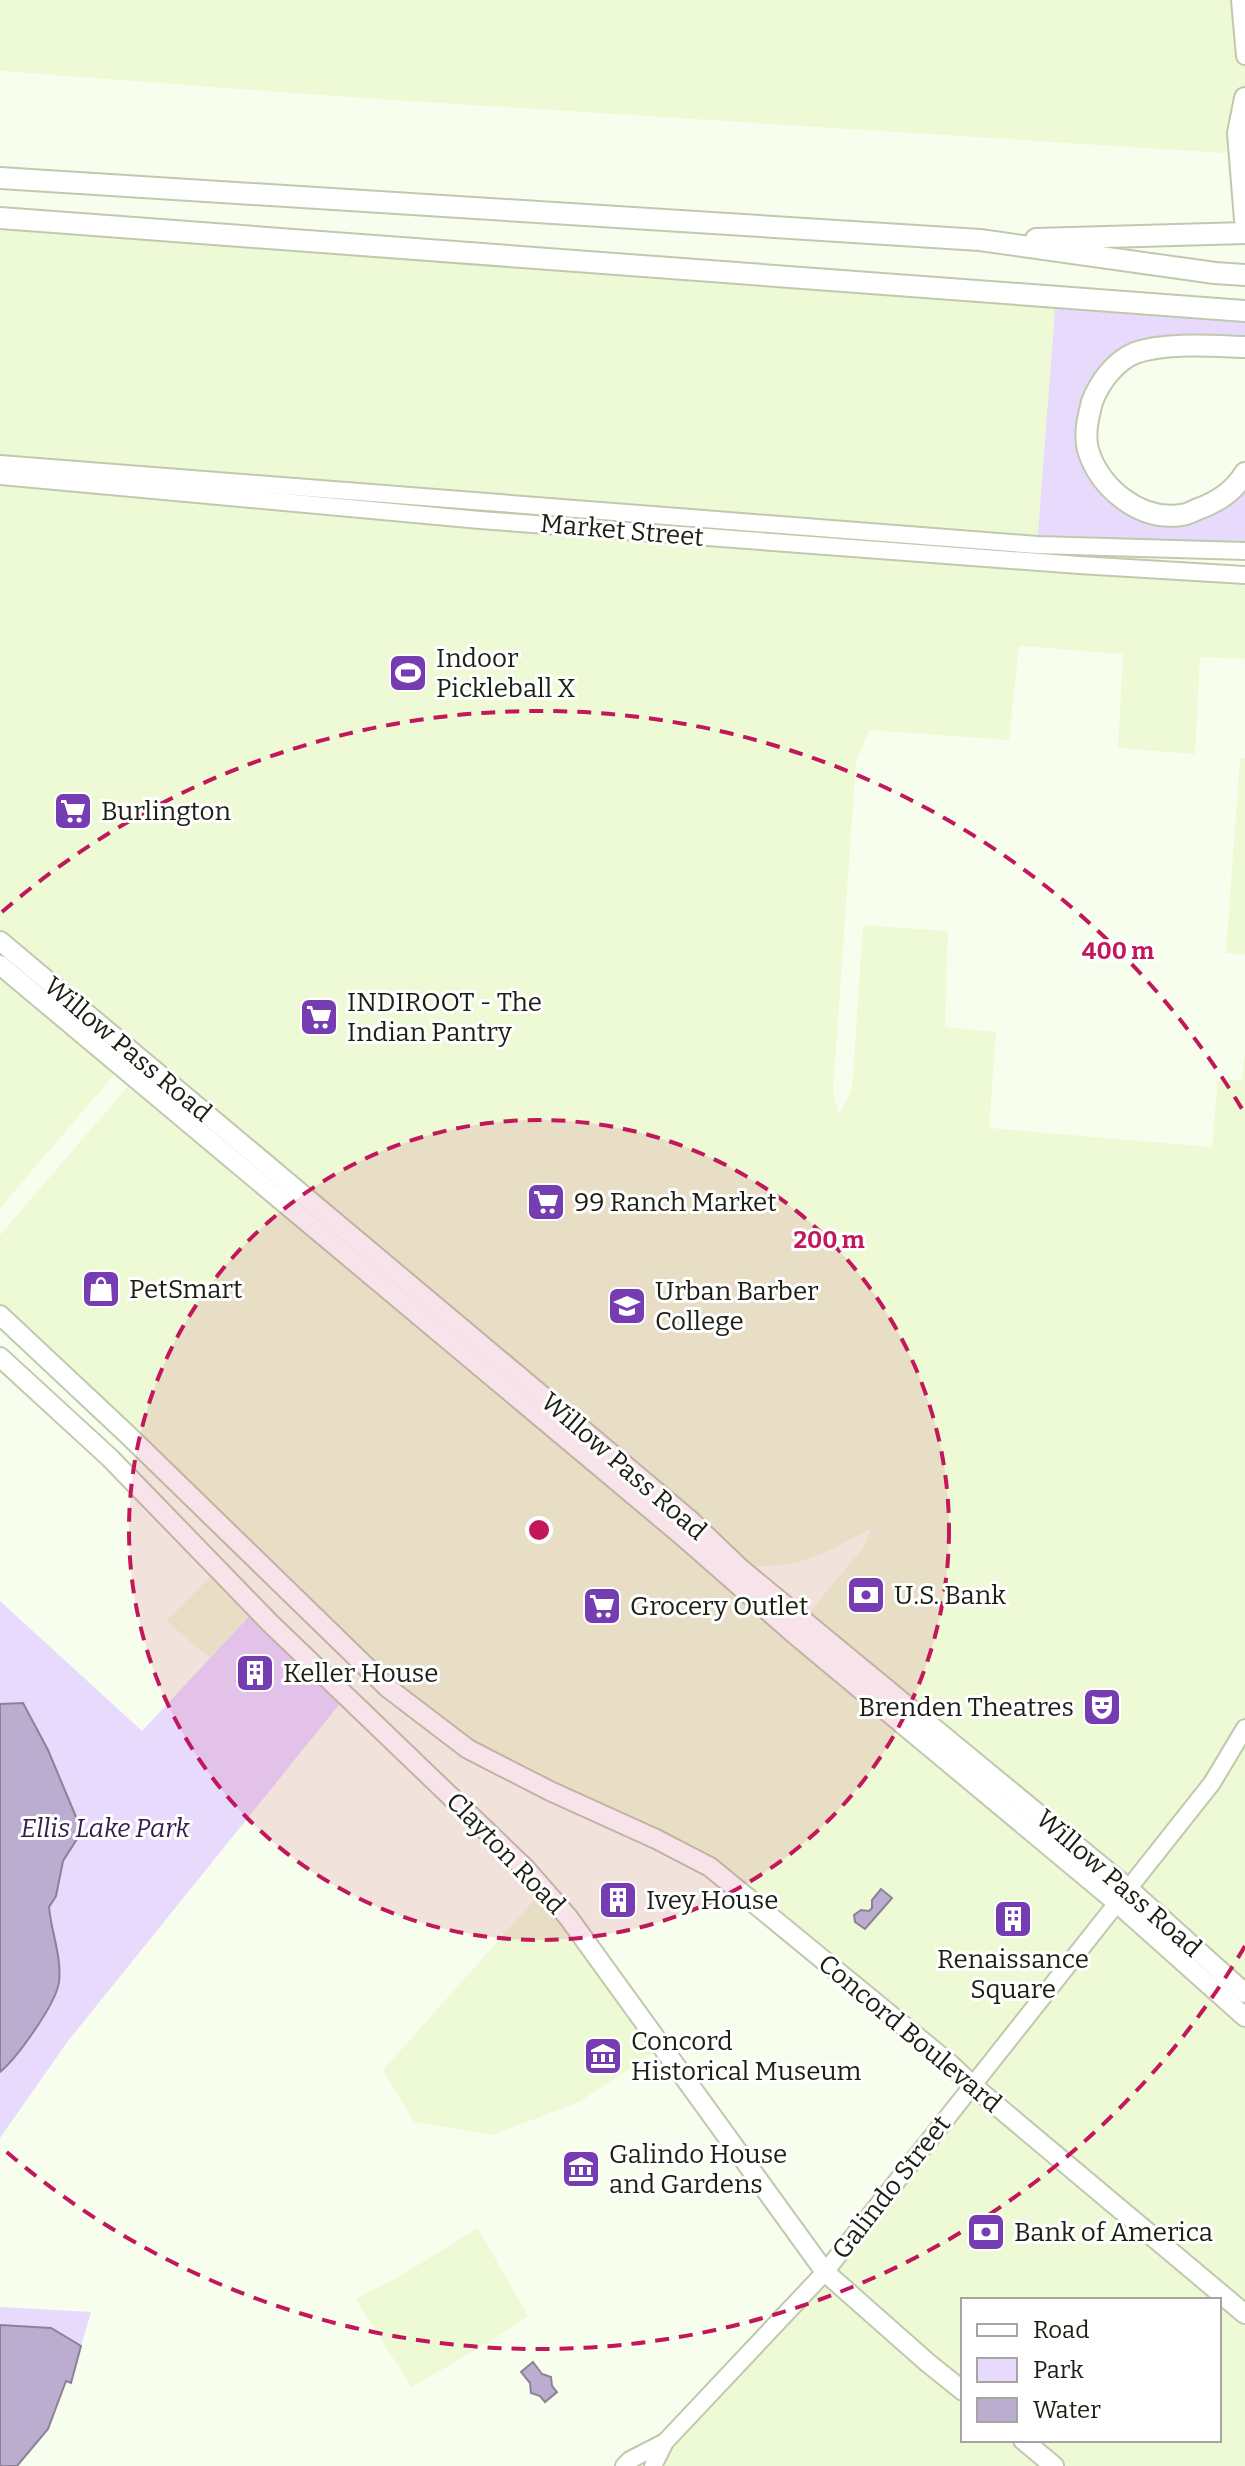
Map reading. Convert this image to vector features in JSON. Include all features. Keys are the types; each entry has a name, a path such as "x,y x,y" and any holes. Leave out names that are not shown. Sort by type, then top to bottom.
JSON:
{"highway":[{"path":"1245,98 1238,133 1245,220"},
{"path":"0,178 980,240 1245,275"},
{"path":"0,218 1245,311"},
{"path":"980,240 1245,233"},
{"path":"1235,346 1162,348 1134,354 1112,370 1097,387 1086,422 1088,449 1103,481 1123,500 1151,514 1181,515 1210,505 1236,488 1245,473"}],"main road":[{"path":"1242,10 1245,56"},
{"name":"Market Street","path":"0,464 1037,545 1245,551"},
{"name":"Market Street","path":"0,476 480,520 1245,575"},
{"name":"Willow Pass Road","path":"0,941 691,1521 740,1568 1122,1895 1245,2017"},
{"name":"Willow Pass Road","path":"0,965 680,1534 793,1633 1245,1993"},
{"name":"Clayton Road","path":"0,1315 112,1419 388,1688 468,1749 550,1791"},
{"name":"Clayton Road","path":"0,1357 110,1458 270,1623 535,1879 568,1917 825,2272 961,2389"},
{"name":"Galindo Street","path":"653,2466 665,2442 825,2272 1212,1783 1245,1728"},
{"name":"Concord Boulevard","path":"550,1791 710,1867 950,2064 1245,2314"},
{"name":"Galindo Street","path":"624,2466 665,2442"},
{"path":"1025,2442 1054,2466"}],"shaded area":[{"path":"0,0 1240,0 1245,98 1240,154 347,97 0,71"},
{"path":"0,218 1056,297 1037,545 0,464"},
{"path":"0,476 1245,575 1245,659 1200,657 1195,754 1118,748 1123,654 1019,646 1009,740 869,730 856,762 833,1091 839,1115 852,1090 863,925 948,931 945,1027 996,1032 989,1128 1212,1147 1218,1079 1242,1081 1245,1052 1245,1993 803,1620 864,1547 872,1528 823,1554 790,1564 740,1568 0,941"},
{"path":"1240,758 1245,758 1245,955 1226,953"},
{"path":"0,965 121,1067 0,1208"},
{"path":"135,1078 1245,2017 1245,2466 653,2466 826,2272 971,2085 710,1867 550,1791 388,1688 0,1315 0,1235"},
{"path":"218,1569 256,1609 210,1658 166,1621"},
{"path":"544,1889 662,2048 579,2102 492,2135 414,2122 383,2070"},
{"path":"478,2228 528,2316 412,2387 355,2299 400,2276"}],"green space":[{"path":"1056,297 1245,311 1245,347 1162,348 1112,370 1088,449 1123,500 1181,515 1245,473 1245,551 1037,545"},
{"name":"Ellis Lake Park","path":"0,1601 142,1731 256,1609 346,1696 68,2041 0,2138"},
{"path":"0,2307 91,2312 81,2346 51,2328 0,2325"}],"water":[{"path":"23,1703 48,1750 79,1824 77,1839 63,1861 56,1896 49,1907 59,1963 56,1992 35,2030 0,2072 0,1704"},
{"path":"881,1889 892,1898 865,1929 855,1922 854,1915 861,1910 869,1911 872,1900"},
{"path":"0,2325 51,2328 81,2346 71,2383 66,2381 48,2429 17,2466 0,2466"},
{"path":"533,2362 542,2374 551,2377 552,2386 557,2392 545,2402 531,2393 530,2383 521,2372"}],"place":[{"name":"Indoor Pickleball X","path":"408,673"},
{"name":"Burlington","path":"73,811"},
{"name":"INDIROOT - The Indian Pantry","path":"319,1017"},
{"name":"99 Ranch Market","path":"546,1202"},
{"name":"PetSmart","path":"101,1289"},
{"name":"Urban Barber College","path":"627,1306"},
{"name":"U.S. Bank","path":"866,1595"},
{"name":"Grocery Outlet","path":"602,1606"},
{"name":"Keller House","path":"255,1673"},
{"name":"Brenden Theatres","path":"1102,1707"},
{"name":"Ivey House","path":"618,1900"},
{"name":"Renaissance Square","path":"1013,1919"},
{"name":"Concord Historical Museum","path":"603,2056"},
{"name":"Galindo House and Gardens","path":"581,2169"},
{"name":"Bank of America","path":"986,2232"}]}
